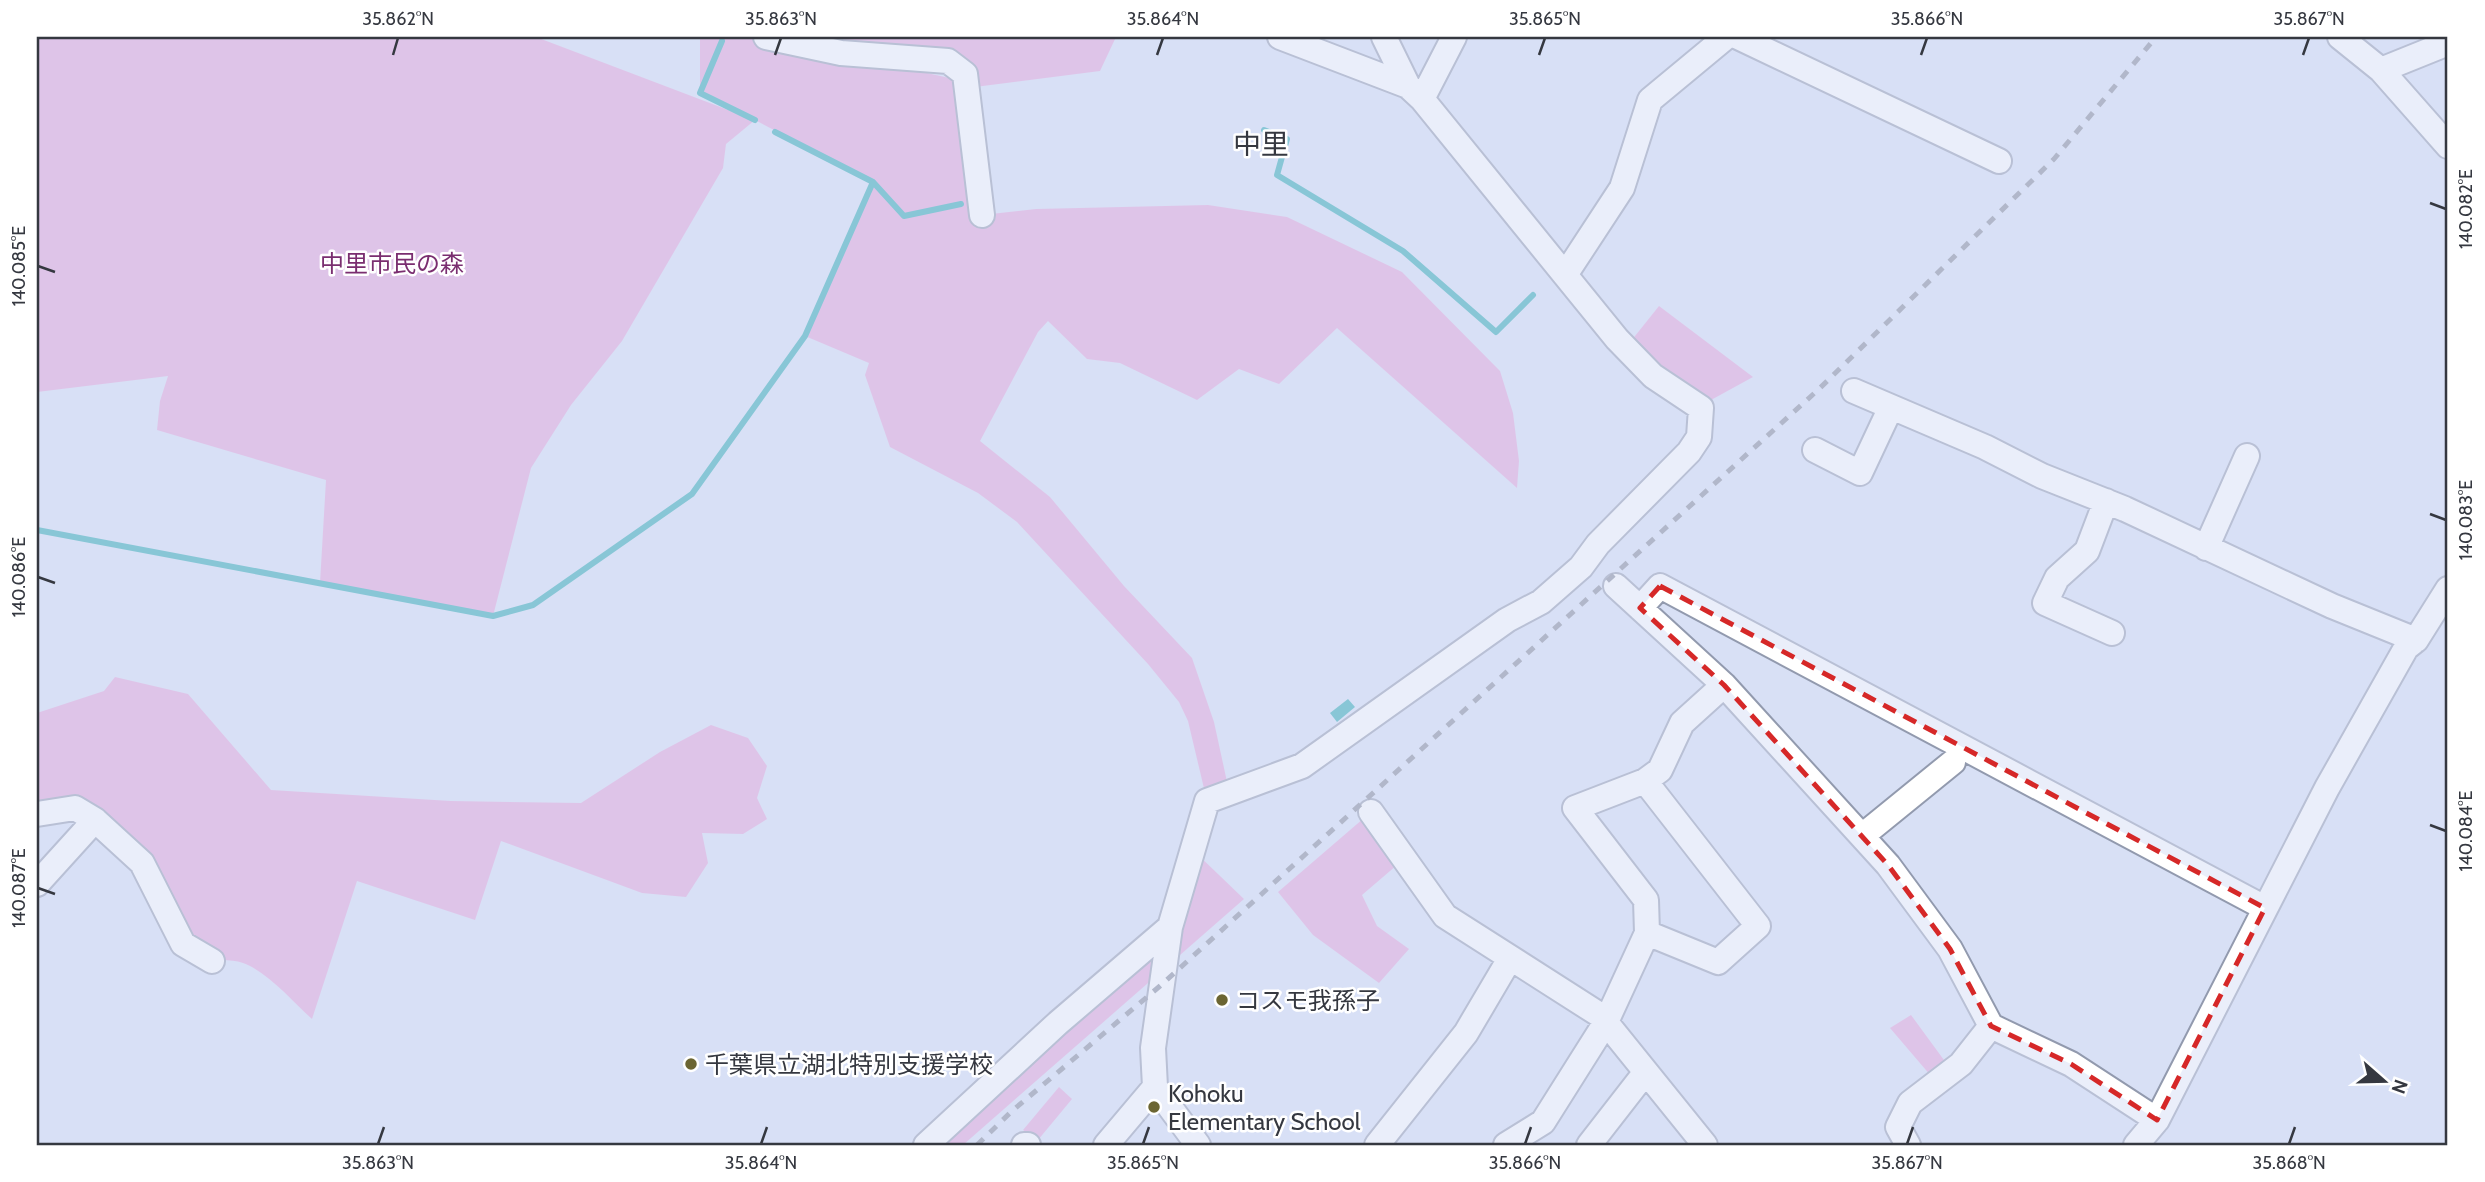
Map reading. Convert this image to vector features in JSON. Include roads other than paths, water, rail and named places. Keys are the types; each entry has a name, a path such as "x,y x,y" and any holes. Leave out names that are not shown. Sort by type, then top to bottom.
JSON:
{"street":[{"path":"766,37 841,52 948,61 965,74 982,215"},
{"path":"1280,37 1415,92"},
{"path":"1198,1145 1155,1087 1153,1048 1170,927 1177,912 1207,801 1302,766 1507,620 1541,602 1581,567 1598,544 1689,452 1699,437 1701,408 1653,376 1632,357 1415,92 1384,37"},
{"path":"1415,92 1454,37"},
{"path":"1565,275 1622,188 1650,100 1726,37"},
{"path":"1738,37 1999,161"},
{"path":"2340,37 2381,70 2448,146"},
{"path":"2381,70 2448,43"},
{"path":"1854,391 2416,640"},
{"path":"1815,450 1860,473 1891,407"},
{"path":"2206,548 2247,456"},
{"path":"2106,502 2087,551 2056,578 2045,603 2112,633"},
{"path":"1616,586 1724,685 1888,865 1950,949 1992,1026 2071,1063 2157,1120"},
{"path":"1640,608 1660,586 2265,908"},
{"path":"2136,1145 2157,1120 2265,908 2406,648 2416,640 2448,589"},
{"path":"1506,1145 1543,1122 1606,1022 1647,933 1646,900 1575,808 1645,781 1660,770 1682,723 1724,685"},
{"path":"1862,835 1953,762"},
{"path":"1645,781 1758,926 1718,962 1647,933"},
{"path":"37,814 75,808 95,820 142,863 184,944 212,961"},
{"path":"1371,812 1445,916 1606,1022 1705,1145"},
{"path":"37,884 95,820"},
{"path":"926,1145 1058,1023 1170,927"},
{"path":"1377,1145 1466,1033 1509,960"},
{"path":"1908,1145 1898,1127 1910,1103 1961,1064 1992,1026"},
{"path":"1589,1145 1645,1073"},
{"path":"1106,1145 1155,1087"}],"water":[{"path":"1348,699 1355,707 1337,722 1330,713"}],"waterway":[{"path":"722,41 700,93 755,120"},
{"path":"1264,130 1287,139 1277,175 1403,251 1496,332 1533,295"},
{"path":"775,132 873,182 904,216 961,204"},
{"path":"37,530 493,616 533,605 692,494 805,336 873,182"}],"railway":[{"path":"977,1145 1012,1111 1160,986 1819,389 2054,159 2156,37"}],"place":[{"name":"コスモ我孫子","path":"1222,1000"},
{"name":"千葉県立湖北特別支援学校","path":"691,1064"},
{"name":"Kohoku Elementary School","path":"1154,1107"}],"district":[{"name":"中里","path":"1261,144"}],"park label":[{"name":"中里市民の森","path":"392,263"}]}
